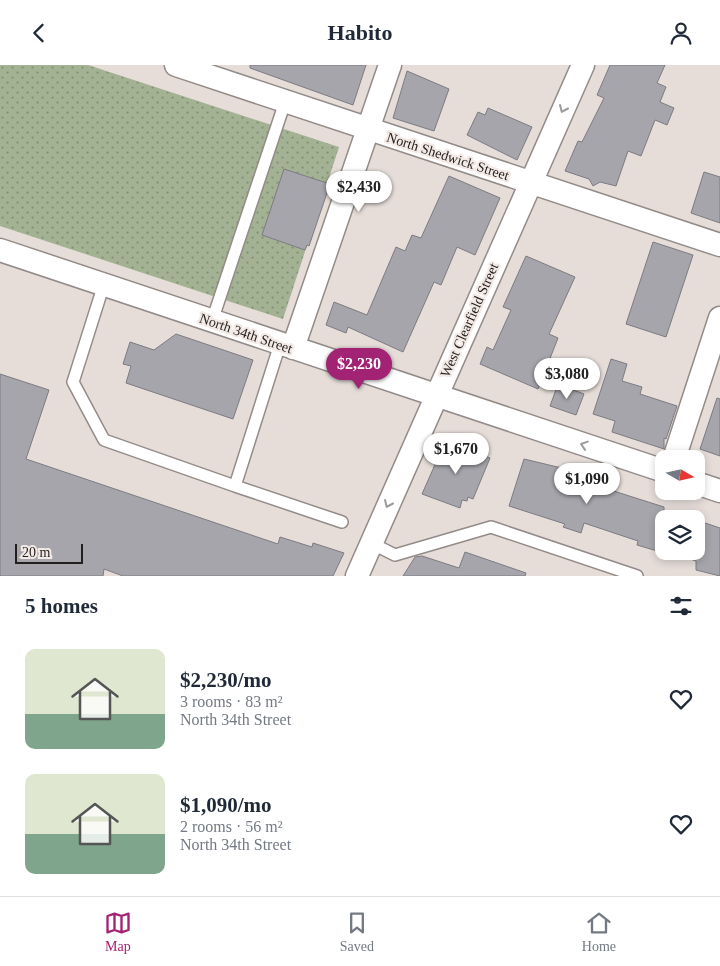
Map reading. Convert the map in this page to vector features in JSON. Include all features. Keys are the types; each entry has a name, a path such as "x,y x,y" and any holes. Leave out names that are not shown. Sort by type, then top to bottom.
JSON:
{"street":[{"name":"North Shedwick Street","path":"176,65 720,245"},
{"path":"286,346 390,65"},
{"name":"West Clearfield Street","path":"357,576 583,65"},
{"name":"North 34th Street","path":"0,250 655,468"},
{"path":"678,450 713,361 720,318"},
{"path":"705,486 720,491"}],"lane":[{"path":"212,321 285,102"},
{"path":"104,285 74,382 104,440 342,522"},
{"path":"235,486 286,346"},
{"path":"371,543 395,555 491,527 637,576"}],"green space":[{"path":"0,65 88,65 339,147 283,319 0,226"}],"building":[{"path":"250,65 366,65 353,105 250,68"},
{"path":"610,65 665,65 657,83 666,87 660,102 674,108 667,125 655,120 641,156 628,151 616,186 600,182 593,186 589,179 565,171 578,141 582,142 604,98 597,95"},
{"path":"407,71 449,89 434,131 393,118"},
{"path":"488,108 532,127 517,160 467,135 478,112 485,115"},
{"path":"284,169 330,184 309,246 307,245 305,250 262,235"},
{"path":"704,172 720,177 720,223 691,213"},
{"path":"449,176 500,198 475,255 457,247 441,285 434,282 403,352 348,327 346,333 326,325 334,302 367,315 396,247 405,251 412,235 421,238"},
{"path":"653,242 693,255 666,337 626,324"},
{"path":"526,256 575,277 549,334 558,338 538,389 480,364 487,347 493,350 511,310 503,307"},
{"path":"176,334 253,360 233,419 126,383 131,366 123,364 130,342 154,350"},
{"path":"611,359 627,364 622,381 642,387 640,394 677,406 666,439 664,438 664,449 612,432 615,421 593,414"},
{"path":"0,374 49,390 26,459 278,544 280,537 312,547 313,543 344,553 333,576 123,576 104,569 103,576 0,576"},
{"path":"558,384 584,394 576,415 550,406"},
{"path":"717,398 720,399 720,456 700,449"},
{"path":"445,442 490,458 473,499 468,497 467,501 462,500 460,508 422,494"},
{"path":"524,459 570,470 569,475 579,478 579,480 664,507 664,510 655,510 655,550 637,545 638,541 584,523 581,533 563,527 565,524 509,506"},
{"path":"705,523 720,528 720,576 696,570 696,561 693,560 705,560"},
{"path":"465,552 526,573 525,576 403,576 415,557 422,556 459,568"}]}
